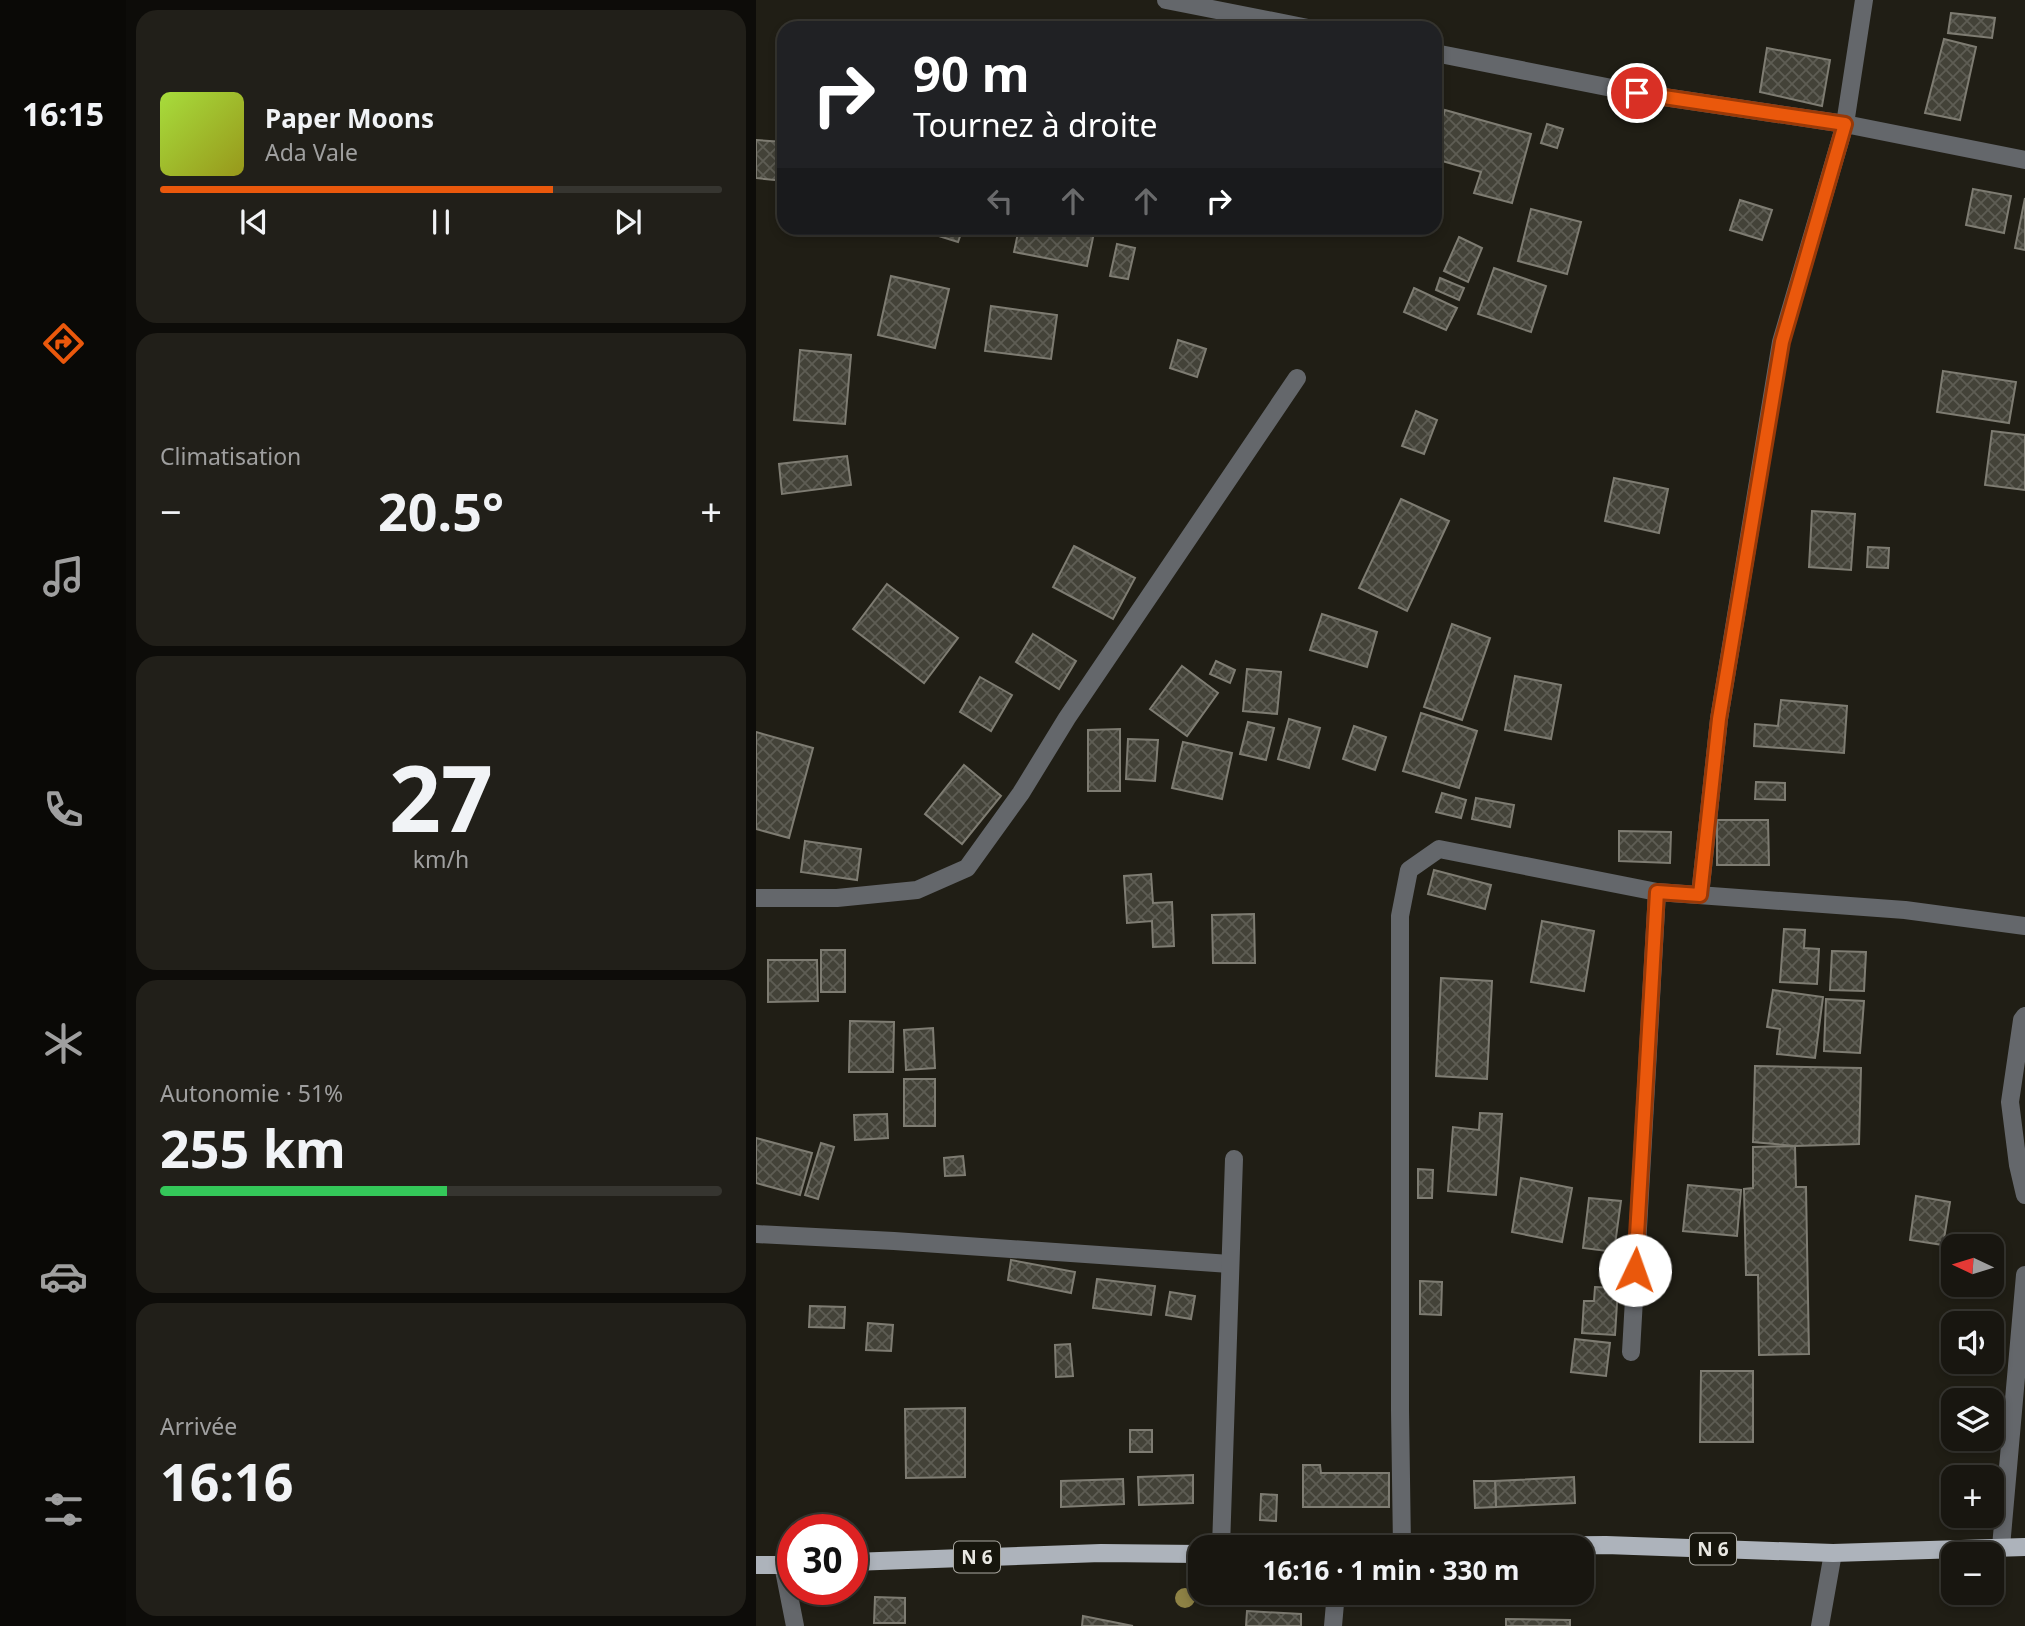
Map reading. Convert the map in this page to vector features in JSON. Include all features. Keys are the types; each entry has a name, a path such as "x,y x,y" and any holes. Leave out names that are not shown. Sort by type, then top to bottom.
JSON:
{"main road":[{"name":"N 6","path":"1594,1545 1833,1553 1941,1549"},
{"name":"N 6","path":"2004,1547 2025,1546"},
{"name":"N 6","path":"868,1561 1101,1552 1188,1554"},
{"path":"756,1565 777,1565"}],"street":[{"path":"1166,0 1272,21"},
{"path":"1700,895 1721,706 1782,342 1845,124 1864,0"},
{"path":"1442,54 1637,93 1845,124 2025,160"},
{"path":"756,898 837,898 917,890 967,868 1021,793 1067,718 1297,378"},
{"path":"1401,1535 1400,916 1409,870 1439,849 1657,892 1905,910 2025,926"},
{"path":"1631,1352 1657,892"},
{"path":"2025,1016 2022,1020 2010,1101 2018,1165 2025,1195"},
{"path":"1221,1535 1234,1159"},
{"path":"756,1234 1230,1264"},
{"path":"2001,1542 2025,1275"},
{"path":"1820,1626 1833,1553"},
{"path":"793,1605 795,1626"},
{"path":"1333,1626 1335,1605"}],"building":[{"path":"1951,13 1995,18 1992,38 1948,33"},
{"path":"1944,39 1976,47 1960,120 1925,113"},
{"path":"1767,48 1830,60 1822,106 1760,92"},
{"path":"1445,110 1531,134 1512,203 1474,193 1481,172 1442,161 1442,120"},
{"path":"1547,124 1563,129 1557,148 1541,143"},
{"path":"756,140 777,142 777,180 756,178"},
{"path":"1973,189 2011,196 2004,233 1966,225"},
{"path":"2025,198 2025,250 2015,248"},
{"path":"1740,200 1772,210 1762,240 1730,230"},
{"path":"1531,209 1581,222 1567,274 1518,261"},
{"path":"936,235 960,235 958,242"},
{"path":"1018,235 1094,235 1087,266 1014,252"},
{"path":"1459,237 1482,248 1468,282 1444,271"},
{"path":"1117,244 1135,248 1128,279 1110,276"},
{"path":"1494,268 1546,286 1531,332 1478,314"},
{"path":"891,276 949,289 935,348 878,335"},
{"path":"1440,278 1464,288 1459,300 1436,290"},
{"path":"1414,288 1457,308 1446,330 1404,312"},
{"path":"991,306 1057,315 1051,359 985,351"},
{"path":"1178,340 1206,349 1197,377 1170,368"},
{"path":"800,350 851,355 845,424 794,420"},
{"path":"1943,371 2016,382 2009,423 1937,412"},
{"path":"1416,411 1437,420 1424,454 1402,446"},
{"path":"1992,431 2025,435 2025,490 1985,485"},
{"path":"847,456 851,485 782,494 779,464"},
{"path":"1614,478 1668,489 1659,533 1605,521"},
{"path":"1401,499 1449,521 1407,611 1359,588"},
{"path":"1812,511 1855,514 1851,570 1809,567"},
{"path":"1074,546 1135,578 1113,619 1053,587"},
{"path":"1868,547 1889,548 1888,568 1867,567"},
{"path":"887,584 958,638 924,683 853,629"},
{"path":"1322,614 1377,632 1367,667 1310,650"},
{"path":"1452,624 1490,638 1462,720 1424,707"},
{"path":"1033,634 1076,661 1059,689 1016,662"},
{"path":"1216,661 1235,670 1230,683 1210,674"},
{"path":"1182,666 1218,693 1187,736 1150,709"},
{"path":"1247,669 1281,672 1277,714 1243,711"},
{"path":"1515,676 1561,685 1551,739 1505,730"},
{"path":"980,677 1012,695 991,731 960,712"},
{"path":"1781,700 1847,706 1844,753 1754,746 1755,724 1778,726"},
{"path":"1421,713 1477,731 1459,788 1403,771"},
{"path":"1289,719 1320,728 1309,768 1278,759"},
{"path":"1248,722 1274,728 1266,760 1240,754"},
{"path":"1354,726 1386,737 1375,770 1343,759"},
{"path":"1120,729 1120,791 1088,791 1088,730"},
{"path":"756,732 813,748 789,838 756,829"},
{"path":"1128,739 1158,740 1155,781 1126,779"},
{"path":"1183,742 1232,753 1222,799 1172,788"},
{"path":"964,765 1001,796 962,844 925,814"},
{"path":"1756,782 1785,783 1785,800 1755,799"},
{"path":"1442,793 1466,800 1461,818 1436,812"},
{"path":"1476,798 1514,805 1510,827 1472,819"},
{"path":"1717,820 1768,820 1769,865 1717,865"},
{"path":"1619,831 1671,832 1670,863 1619,861"},
{"path":"805,841 861,849 857,880 801,872"},
{"path":"1434,870 1491,885 1485,909 1428,894"},
{"path":"1151,874 1153,903 1172,902 1174,946 1153,947 1152,921 1127,923 1124,876"},
{"path":"1254,914 1255,963 1213,963 1212,915"},
{"path":"1542,921 1594,931 1584,991 1531,982"},
{"path":"1784,929 1805,930 1804,948 1819,949 1817,984 1780,982"},
{"path":"821,950 845,950 845,992 821,992"},
{"path":"1832,951 1866,952 1864,991 1830,990"},
{"path":"768,960 817,960 818,1001 768,1002"},
{"path":"1441,978 1492,981 1487,1079 1436,1076"},
{"path":"1773,990 1823,997 1815,1058 1777,1054 1780,1029 1767,1027"},
{"path":"1826,999 1864,1001 1860,1053 1824,1051"},
{"path":"850,1021 894,1022 893,1072 849,1072"},
{"path":"933,1028 935,1068 906,1070 904,1030"},
{"path":"1755,1066 1861,1068 1859,1144 1795,1146 1753,1142"},
{"path":"904,1079 935,1079 935,1126 904,1126"},
{"path":"1480,1113 1502,1114 1496,1195 1448,1191 1453,1127 1479,1130"},
{"path":"887,1114 888,1138 855,1140 854,1115"},
{"path":"756,1138 812,1153 800,1195 756,1183"},
{"path":"821,1143 834,1147 818,1199 805,1195"},
{"path":"1795,1146 1796,1187 1806,1187 1809,1354 1759,1355 1758,1275 1746,1275 1744,1189 1753,1188 1753,1147"},
{"path":"963,1156 965,1175 945,1176 944,1158"},
{"path":"1418,1169 1433,1170 1432,1198 1418,1198"},
{"path":"1521,1178 1572,1188 1562,1242 1512,1232"},
{"path":"1688,1185 1741,1190 1737,1236 1683,1231"},
{"path":"1916,1196 1950,1202 1945,1234 1941,1234 1941,1245 1910,1240"},
{"path":"1589,1198 1621,1201 1614,1252 1583,1248"},
{"path":"1011,1260 1075,1272 1071,1293 1008,1280"},
{"path":"1097,1279 1155,1286 1151,1315 1093,1308"},
{"path":"1420,1281 1442,1282 1441,1315 1420,1314"},
{"path":"1595,1287 1618,1288 1615,1335 1582,1333 1584,1301 1594,1301"},
{"path":"1170,1292 1195,1296 1191,1319 1166,1315"},
{"path":"810,1306 845,1307 844,1328 809,1327"},
{"path":"868,1323 893,1325 891,1351 866,1350"},
{"path":"1575,1339 1610,1343 1606,1376 1571,1372"},
{"path":"1070,1344 1073,1376 1056,1377 1055,1345"},
{"path":"1701,1371 1753,1371 1753,1442 1700,1442"},
{"path":"965,1408 965,1477 906,1478 905,1409"},
{"path":"1130,1430 1152,1430 1152,1452 1130,1452"},
{"path":"1303,1465 1320,1465 1321,1473 1389,1473 1389,1507 1303,1507"},
{"path":"1193,1475 1193,1503 1139,1505 1138,1477"},
{"path":"1574,1477 1575,1503 1496,1507 1495,1481"},
{"path":"1123,1479 1124,1504 1061,1507 1061,1481"},
{"path":"1474,1481 1495,1481 1496,1507 1475,1508"},
{"path":"1261,1494 1277,1495 1276,1521 1260,1520"},
{"path":"875,1597 905,1598 905,1623 874,1623"},
{"path":"1247,1611 1301,1614 1301,1626 1246,1626"},
{"path":"1083,1616 1133,1626 1082,1626"},
{"path":"1506,1619 1570,1620 1570,1626 1506,1626"}],"route":[{"path":"1635,1270 1657,892 1700,895 1719,719 1782,342 1845,124 1637,93"}]}
